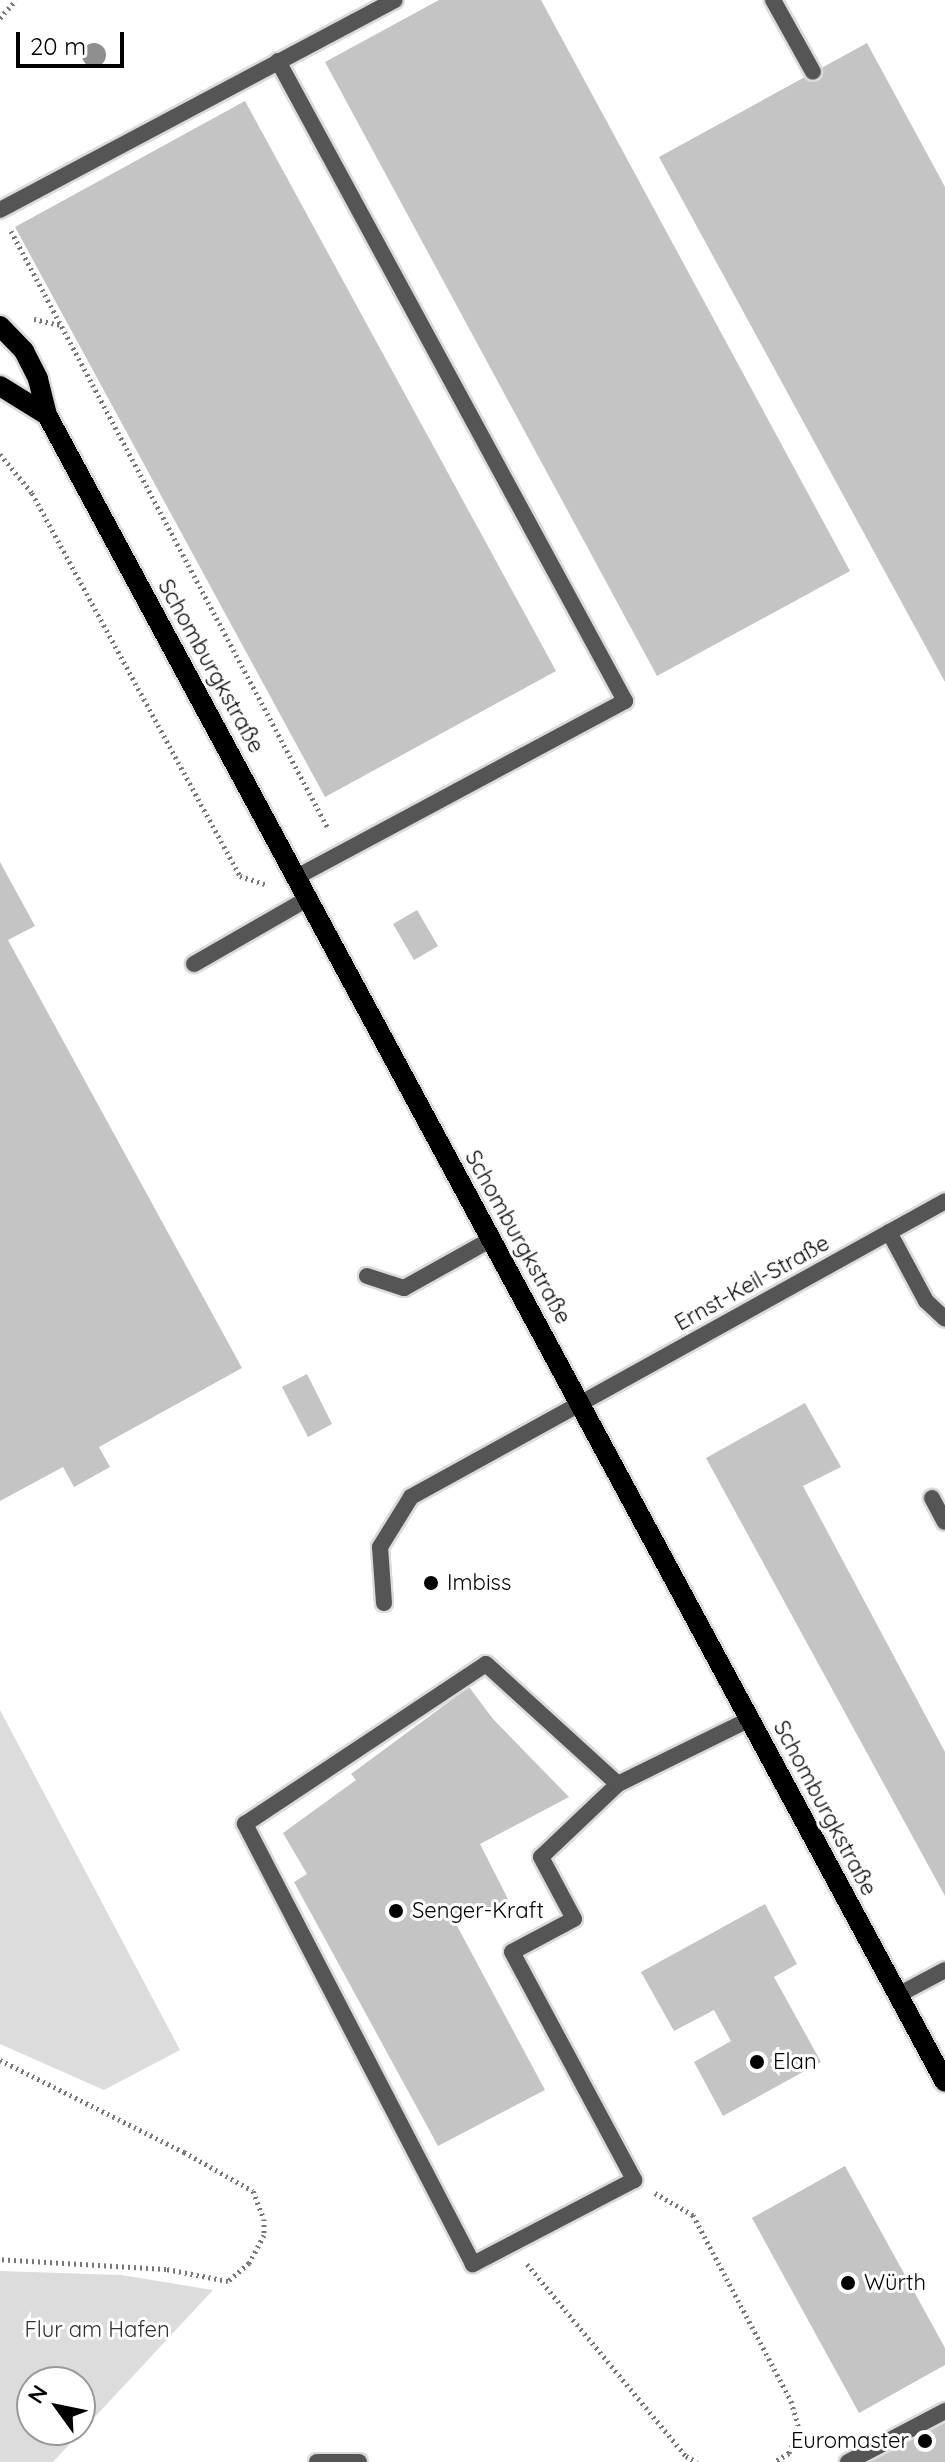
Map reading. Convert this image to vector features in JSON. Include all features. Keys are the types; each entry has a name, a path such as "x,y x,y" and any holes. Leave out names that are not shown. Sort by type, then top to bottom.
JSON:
{"main road":[{"name":"Schomburgkstraße","path":"0,326 24,351 38,379 47,415 945,2082"},
{"name":"Schomburgkstraße","path":"0,386 47,415"}],"street":[{"path":"0,210 395,0"},
{"path":"773,0 813,72"},
{"path":"278,61 625,701 298,876"},
{"path":"194,964 309,898"},
{"name":"Ernst-Keil-Straße","path":"384,1603 380,1547 411,1497 945,1201"},
{"path":"889,1232 926,1301 945,1319"},
{"path":"367,1276 404,1288 490,1240"},
{"path":"932,1498 945,1522"},
{"path":"618,1784 486,1664 245,1824 473,2264 634,2180 512,1952 574,1919 541,1857 618,1784 750,1719"},
{"path":"898,1995 945,1970"},
{"path":"848,2462 945,2411"},
{"path":"317,2462 359,2462"}],"path":[{"path":"0,18 16,0"},
{"path":"0,210 342,855"},
{"path":"0,454 32,493 240,876 309,898"},
{"path":"0,2060 184,2152 253,2191 264,2219 264,2235 249,2263 228,2281 166,2269 0,2259"},
{"path":"634,2180 693,2215 791,2401 799,2429 789,2453 774,2462"},
{"path":"512,2244 686,2456 697,2462"}],"green space":[{"path":"0,1710 180,2050 104,2090 0,2044"},
{"name":"Flur am Hafen","path":"0,2271 121,2275 213,2290 96,2416 96,2366 16,2366 16,2446 68,2446 53,2462 0,2462"}],"building":[{"path":"439,0 541,0 850,571 657,676 325,62"},
{"path":"867,43 945,187 945,682 659,157"},
{"path":"245,101 556,671 325,797 15,227"},
{"path":"0,862 35,926 8,940 242,1368 99,1447 110,1467 74,1487 63,1467 0,1501"},
{"path":"417,910 438,946 414,960 393,924"},
{"path":"307,1374 332,1424 308,1437 282,1387"},
{"path":"805,1403 841,1467 803,1486 945,1752 945,1896 706,1458"},
{"name":"Senger-Kraft","path":"469,1687 493,1719 569,1797 480,1844 508,1899 456,1924 545,2090 438,2146 294,1882 307,1874 283,1833 356,1780 351,1774"},
{"path":"765,1904 797,1964 774,1977 821,2062 723,2116 694,2062 731,2041 714,2010 674,2031 641,1972"},
{"name":"Würth","path":"845,2166 945,2348 945,2365 859,2413 752,2218"},
{"name":"Euromaster","path":"945,2420 945,2462 867,2462"}],"place":[{"name":"Imbiss","path":"431,1583"},
{"name":"Senger-Kraft","path":"396,1911"},
{"name":"Elan","path":"757,2062"},
{"name":"Würth","path":"848,2283"},
{"name":"Euromaster","path":"925,2441"}]}
